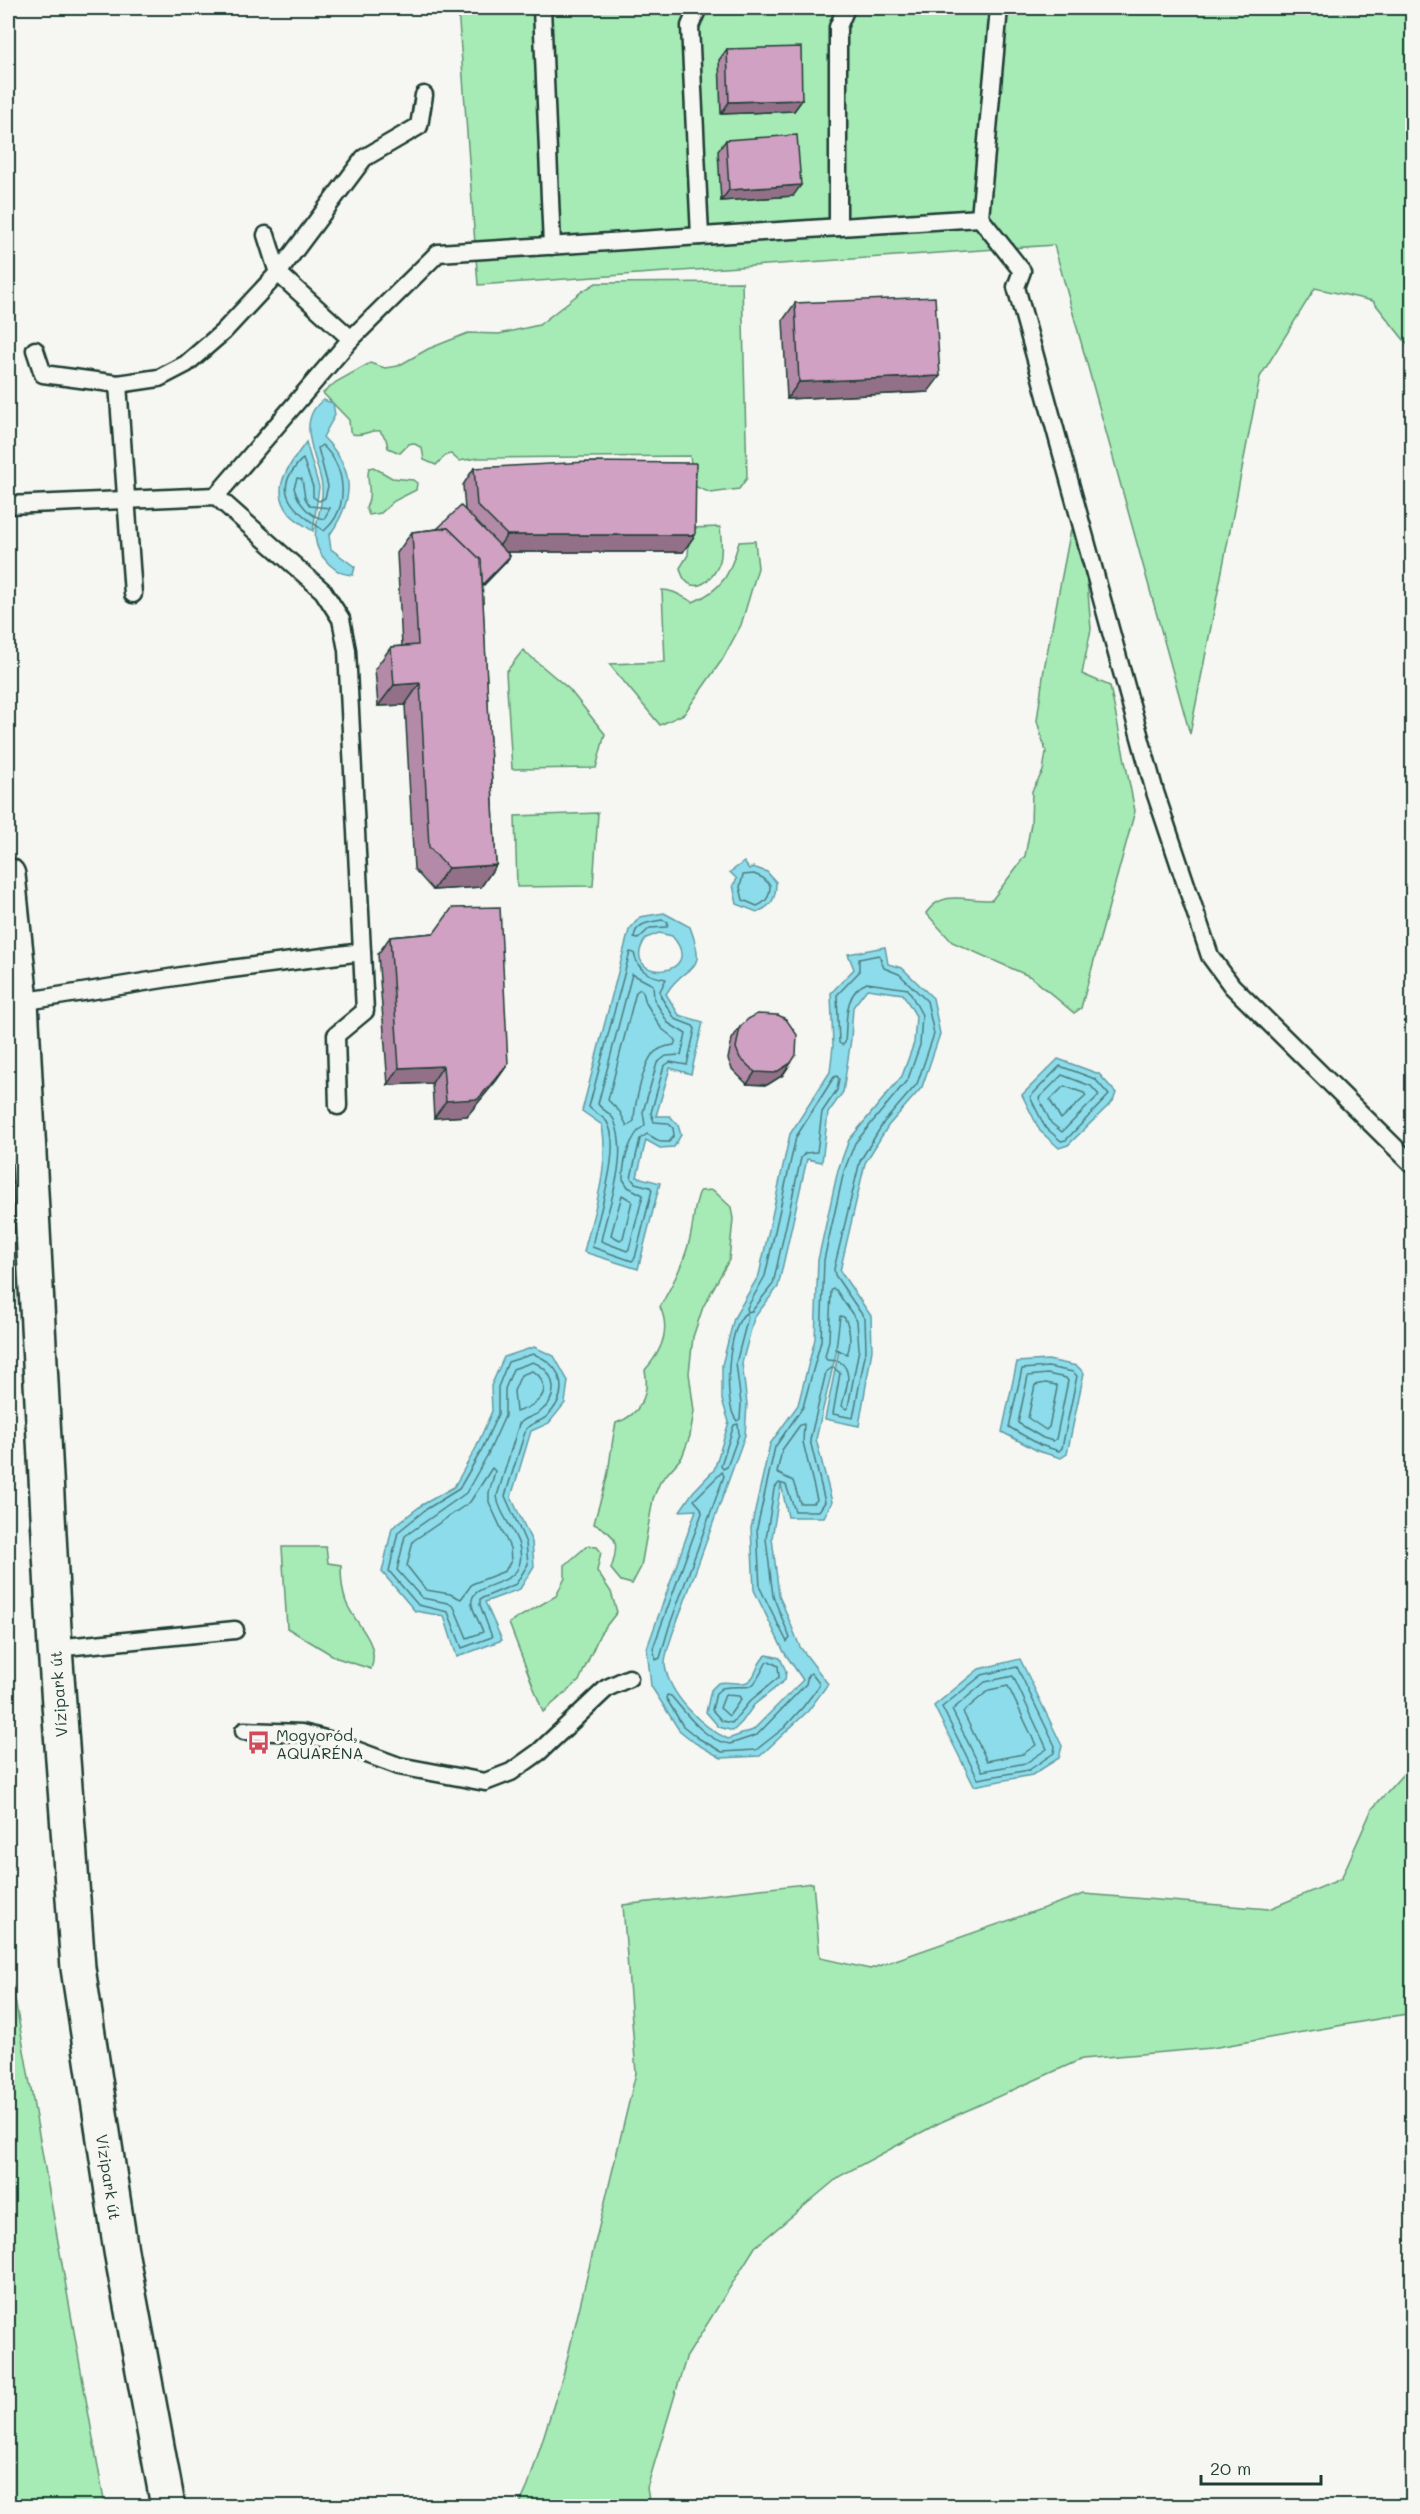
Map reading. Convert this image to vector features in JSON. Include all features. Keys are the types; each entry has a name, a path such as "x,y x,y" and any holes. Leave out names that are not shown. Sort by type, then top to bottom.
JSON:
{"street":[{"name":"Vízipark út","path":"8,875 21,1002 55,1648 78,1968 121,2251 168,2506"}],"lane":[{"path":"542,8 552,246"},
{"path":"698,8 690,26 700,236"},
{"path":"838,227 838,27 846,8"},
{"path":"999,8 981,218 1022,271 1016,287 1155,792 1210,956 1232,986 1413,1164"},
{"path":"35,350 43,374 118,384 159,378 186,364 223,332 278,273 364,158 419,126 424,95"},
{"path":"216,496 351,339 438,253 981,218"},
{"path":"266,235 278,273 351,339"},
{"path":"118,384 133,594"},
{"path":"8,505 216,496 323,591 341,619 347,650 365,1011 336,1035 338,1106"},
{"path":"21,1002 200,973 362,952"},
{"path":"55,1648 235,1630"},
{"path":"244,1731 302,1733 329,1740 399,1766 485,1782 511,1772 539,1752 607,1688 628,1678"}],"green space":[{"path":"458,8 1412,8 1412,350 1373,301 1315,288 1260,377 1190,734 1054,245 478,285"},
{"path":"742,282 747,478 739,489 711,493 694,486 690,456 478,458 459,461 451,454 446,455 436,465 424,460 422,448 413,443 400,453 388,448 386,439 380,431 353,434 350,431 349,420 323,393 336,382 370,363 385,368 398,366 428,349 468,333 499,334 539,325 596,283"},
{"path":"373,467 392,478 413,480 417,483 416,490 394,501 381,513 369,515 366,508 369,496 368,473 369,468"},
{"path":"720,527 722,544 717,569 700,585 688,583 683,578 680,568 688,555 690,528"},
{"path":"1071,529 1087,580 1091,629 1082,674 1110,686 1135,811 1081,1008 1074,1013 1031,977 952,942 926,913 940,901 947,899 992,900 1025,856 1031,824 1032,791 1043,771 1046,752 1037,721 1044,669"},
{"path":"755,541 758,568 741,625 722,660 684,714 660,725 609,664 665,662 662,590 674,592 693,602 704,597 724,579 739,542"},
{"path":"523,650 569,689 605,734 596,768 512,769 506,672"},
{"path":"598,813 593,886 517,887 515,816"},
{"path":"713,1190 731,1207 733,1219 729,1260 703,1307 693,1337 689,1373 694,1411 690,1436 682,1457 660,1482 653,1499 641,1567 632,1584 621,1581 611,1569 615,1542 608,1532 594,1524 607,1478 616,1423 631,1415 644,1396 645,1370 656,1356 663,1340 665,1324 660,1307 687,1250 700,1191"},
{"path":"587,1546 597,1547 601,1552 597,1571 611,1592 617,1612 600,1634 579,1681 543,1712 509,1623 556,1596 565,1578 565,1565"},
{"path":"282,1547 326,1547 328,1563 341,1565 346,1602 373,1650 371,1669 337,1658 287,1628"},
{"path":"1412,1764 1412,2013 1212,2048 1082,2059 939,2123 840,2176 755,2247 686,2358 647,2488 650,2506 519,2506 528,2486 564,2372 636,2073 623,1905 813,1883 820,1958 870,1969 1084,1894 1269,1909 1341,1879 1372,1809"},
{"path":"8,1960 105,2506 8,2506"}],"water":[{"path":"323,400 333,403 335,415 323,437 342,461 348,485 344,510 329,536 331,549 355,567 353,575 337,571 329,564 321,554 315,535 322,486 309,429 314,409"},
{"path":"306,442 319,487 313,531 290,514 281,494 284,476"},
{"path":"744,862 749,869 753,867 767,872 776,882 772,901 757,912 737,904 733,885 737,879 730,872"},
{"path":"664,913 690,927 697,954 696,961 666,994 679,1015 703,1022 691,1074 670,1068 656,1116 670,1116 678,1125 681,1135 674,1147 660,1148 646,1140 637,1177 660,1183 638,1269 584,1252 600,1189 604,1141 602,1125 582,1111 629,930 640,917","holes":["659,933 672,936 681,950 680,961 672,968 662,970 651,969 642,963 640,953 646,938"]},
{"path":"885,947 888,964 902,968 933,998 940,1034 922,1087 888,1126 865,1163 840,1271 871,1316 872,1350 859,1426 825,1419 839,1350 837,1349 816,1439 832,1502 824,1517 788,1517 781,1484 772,1538 779,1595 800,1647 828,1684 808,1711 760,1756 721,1758 695,1743 679,1730 651,1686 647,1648 696,1510 680,1511 693,1492 714,1470 729,1422 722,1400 722,1365 734,1318 759,1275 790,1134 830,1072 833,1046 831,993 854,969 848,954","holes":["867,989 903,994 916,1016 914,1043 902,1076 849,1140 838,1170 818,1260 815,1339 798,1405 770,1444 751,1528 754,1590 784,1652 803,1680 753,1730 728,1739 708,1727 688,1709 673,1688 665,1659 745,1435 747,1404 742,1363 754,1318 778,1287 807,1159 822,1162 828,1113 843,1092 853,1007"]},
{"path":"1058,1059 1099,1074 1116,1093 1113,1101 1068,1145 1059,1148 1040,1131 1022,1095"},
{"path":"534,1347 554,1356 568,1381 565,1403 549,1423 531,1431 511,1497 532,1542 534,1566 520,1589 485,1602 502,1640 457,1657 444,1616 415,1611 382,1572 392,1528 422,1505 454,1487 476,1448 492,1411 491,1386 504,1357"},
{"path":"1048,1360 1077,1366 1084,1373 1067,1454 1061,1458 1038,1451 1002,1432 1017,1362"},
{"path":"767,1655 780,1658 786,1671 785,1680 754,1705 733,1731 719,1727 706,1712 711,1690 718,1683 748,1681"},
{"path":"1020,1659 1062,1746 1059,1758 1032,1775 974,1786 934,1706 979,1669"}],"building":[{"path":"801,47 802,100 729,102 727,49"},
{"path":"797,135 801,185 729,190 726,140"},
{"path":"935,297 940,376 799,382 795,303"},
{"path":"588,462 696,463 695,535 507,535 477,505 474,468"},
{"path":"461,506 510,556 482,585 481,560 448,528 437,529"},
{"path":"448,528 481,560 496,865 448,868 429,847 420,683 394,685 391,647 418,645 412,532"},
{"path":"500,907 508,1064 478,1099 446,1101 443,1066 399,1068 390,937 434,933 452,908"},
{"path":"757,1014 778,1015 786,1019 797,1035 796,1055 791,1063 775,1073 755,1072 740,1058 736,1048 740,1027"}],"place":[{"name":"Mogyoród, AQUARÉNA","path":"258,1743"}]}
